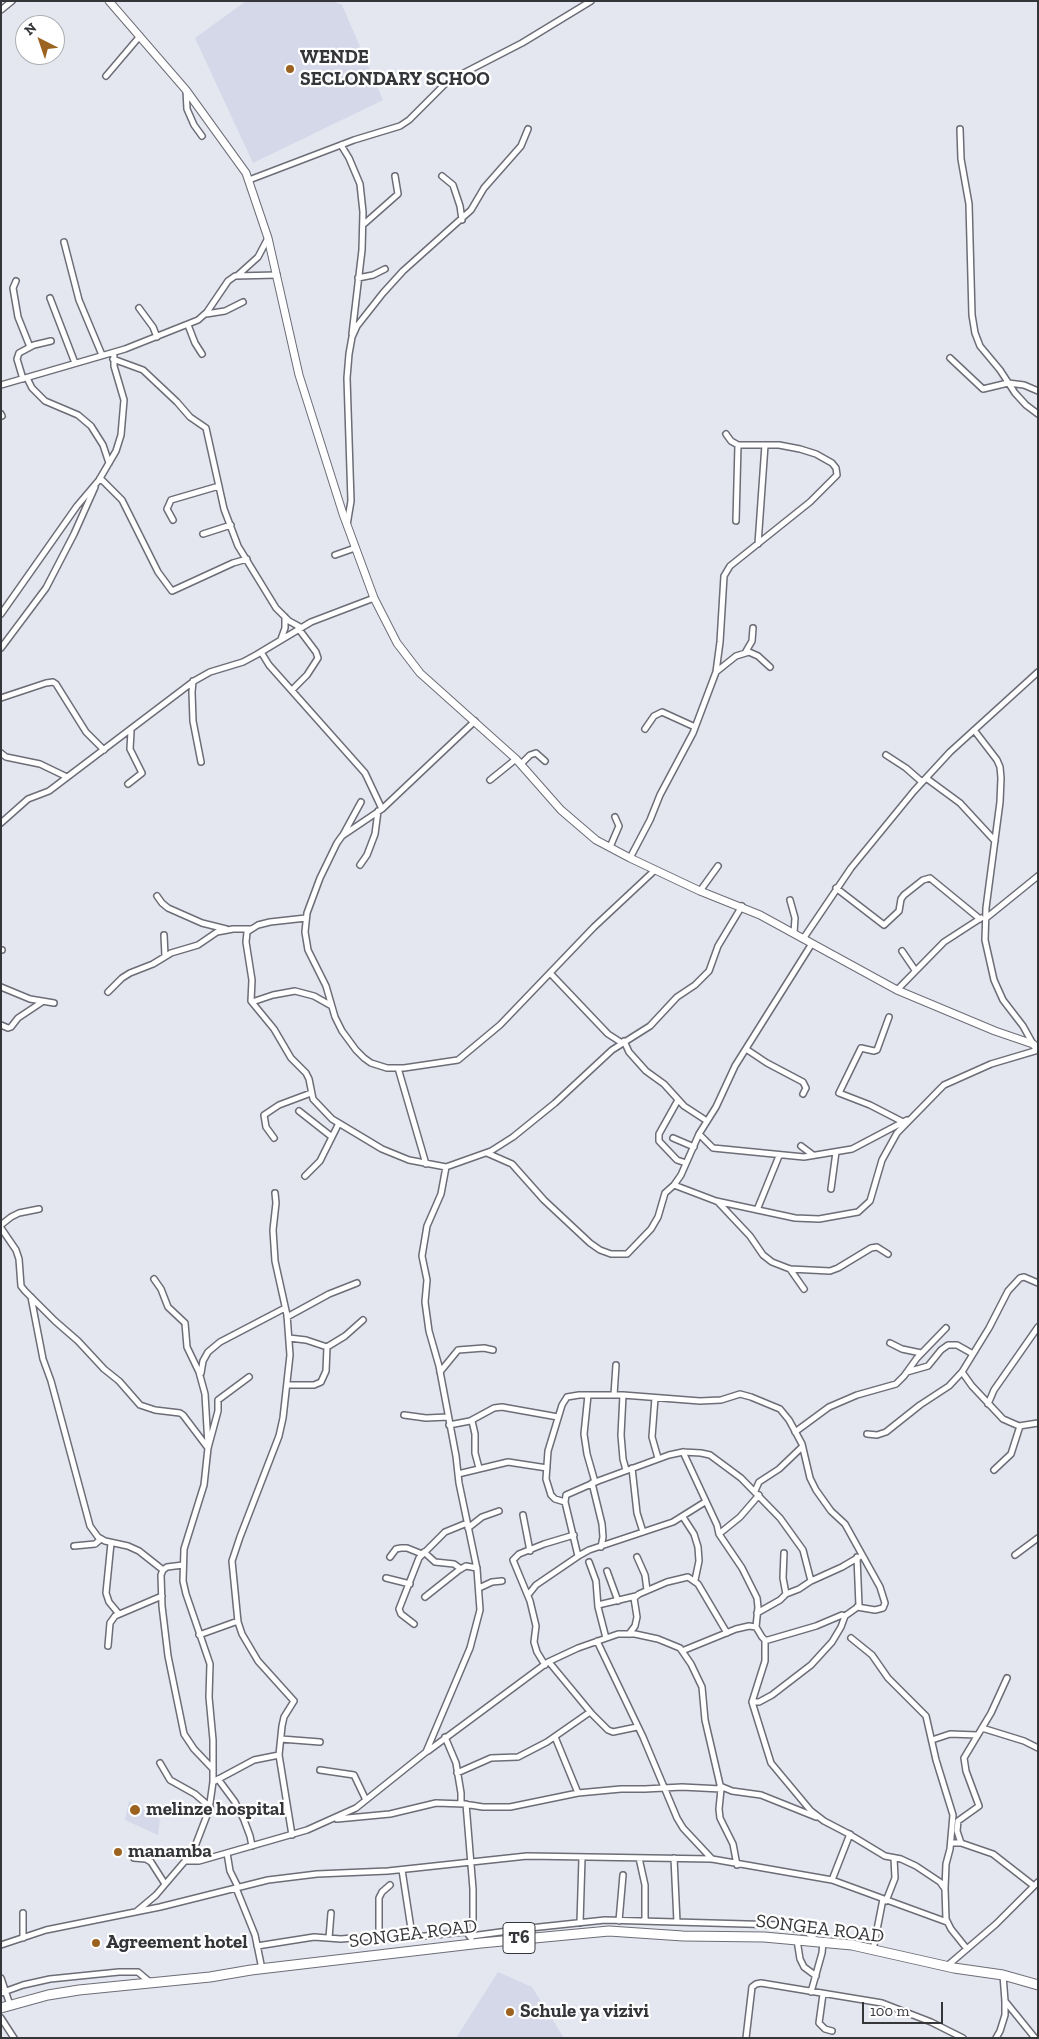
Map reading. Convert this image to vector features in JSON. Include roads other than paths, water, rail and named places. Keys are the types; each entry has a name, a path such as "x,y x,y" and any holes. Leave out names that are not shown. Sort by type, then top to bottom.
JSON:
{"highway":[{"name":"SONGEA ROAD","path":"6,2006 79,1990 262,1969 472,1939 609,1931 820,1942 873,1950 1003,1976 1038,1985"}],"street":[{"path":"1,10 12,1"},
{"path":"109,1 186,90 228,146 249,180 268,238 299,375 347,525 374,598 397,643 408,658 436,688 518,761 561,810 596,840 700,891 742,906 896,990 1036,1048"},
{"path":"249,180 341,145 400,126 409,120 445,84 522,43 591,1"},
{"path":"106,76 140,36"},
{"path":"186,90 187,109 194,125 202,136"},
{"path":"352,338 364,316 396,278 471,210 484,188 521,146 528,129"},
{"path":"960,129 961,159 969,204 972,315 974,325 980,346 1020,400 1038,414"},
{"path":"341,145 360,184 364,224 347,378 351,501 347,525"},
{"path":"364,224 398,194 395,176"},
{"path":"442,176 453,185 460,206 462,220"},
{"path":"1,385 115,352 198,320 206,314 228,281 237,276 258,257 268,238"},
{"path":"64,242 79,300 102,355"},
{"path":"358,278 373,275 385,269"},
{"path":"237,276 277,275"},
{"path":"16,281 13,288 18,317 30,347"},
{"path":"50,298 75,363"},
{"path":"206,314 225,311 243,302"},
{"path":"139,308 154,327 157,337"},
{"path":"188,325 194,341 202,354"},
{"path":"51,341 30,347 21,351 16,356 25,378 44,401 78,415 91,426 103,445 109,463"},
{"path":"1,648 46,588 109,463 121,435 124,400 114,366 113,358 115,352"},
{"path":"113,358 143,370 190,417 206,428 224,509 238,546 269,596 285,617 299,628 316,652 318,658 307,675 292,690"},
{"path":"950,358 983,389 1008,383 1024,385 1038,391"},
{"path":"630,858 695,727 716,672 724,576 730,566 823,491 838,472 832,463 816,454 800,449 764,445 738,445 731,441 726,434"},
{"path":"736,521 738,445"},
{"path":"758,544 764,445"},
{"path":"99,480 122,500 158,572 170,590 172,591 232,563 247,559"},
{"path":"1,614 77,506 99,480"},
{"path":"173,520 168,509 171,500 218,486"},
{"path":"203,534 230,525"},
{"path":"335,555 355,548"},
{"path":"1,824 28,799 49,791 131,731 193,681 210,672 243,662 299,628 374,598"},
{"path":"280,639 285,628 285,617"},
{"path":"745,653 752,641 753,628"},
{"path":"261,652 269,665 365,773 380,810 375,834 367,855 360,865"},
{"path":"716,672 736,656 745,653 754,653 770,667"},
{"path":"803,939 836,888 870,843 924,780 974,730 1038,672"},
{"path":"193,681 194,721 201,762"},
{"path":"1,698 53,682 59,688 86,732 104,750"},
{"path":"645,729 654,716 662,712 695,727"},
{"path":"343,836 380,810 475,721"},
{"path":"974,730 1000,766 1000,802 984,918 985,940 994,980 1003,1000 1023,1026 1036,1048"},
{"path":"128,784 142,773 130,748 131,731"},
{"path":"1,753 6,757 40,764 67,777"},
{"path":"490,780 533,753 538,754 545,762"},
{"path":"886,755 924,780 937,784 960,803 995,841"},
{"path":"361,802 343,836 337,843 312,895 306,918 306,942 326,986 330,1005 342,1031 364,1058 377,1065 398,1068 458,1060 500,1025 594,927 654,870"},
{"path":"610,847 619,826 615,816"},
{"path":"700,891 718,866"},
{"path":"896,990 944,942 984,918 1037,875"},
{"path":"836,888 884,925 899,912 901,899 904,895 923,880 930,878 984,918"},
{"path":"157,896 168,908 202,923 227,930"},
{"path":"790,900 794,918 794,933"},
{"path":"250,929 247,932 246,942 252,980 250,997 274,1029 291,1058 306,1074 309,1079 313,1099 323,1111 339,1123 382,1149 409,1160 446,1167 487,1153 514,1137 623,1042 650,1026 677,997 695,985 708,971 718,946 742,906"},
{"path":"108,992 122,978 153,964 165,956 188,949 218,932 250,929 270,922 306,918"},
{"path":"164,935 165,956"},
{"path":"487,1153 512,1164 544,1200 600,1250 621,1255 631,1251 651,1229 658,1217 665,1193 674,1185 746,1049 812,945"},
{"path":"902,950 915,970"},
{"path":"550,973 608,1034 623,1042 632,1056 646,1071 664,1084 690,1111 707,1121"},
{"path":"1,987 19,995 54,1004"},
{"path":"252,1002 273,995 295,992 314,996 330,1005"},
{"path":"1,1025 8,1028 11,1027 18,1018 42,1002"},
{"path":"889,1017 877,1050 861,1048 839,1093 902,1122"},
{"path":"674,1185 716,1201 794,1218 819,1219 858,1212 870,1201 886,1151 897,1132 944,1085 992,1064 1036,1048"},
{"path":"746,1049 767,1064 803,1082 806,1088 803,1094"},
{"path":"398,1068 426,1164"},
{"path":"274,1138 266,1127 264,1115 279,1105 311,1094"},
{"path":"678,1100 659,1134 659,1142 677,1160 686,1163"},
{"path":"299,1111 332,1137"},
{"path":"700,1134 713,1148 804,1157 852,1149 910,1119"},
{"path":"306,1176 320,1161 339,1123"},
{"path":"673,1138 694,1147"},
{"path":"801,1146 813,1156"},
{"path":"831,1189 836,1152"},
{"path":"757,1210 779,1156"},
{"path":"426,1752 470,1648 478,1619 479,1588 477,1568 467,1525 440,1372 429,1331 424,1302 427,1280 422,1256 427,1226 441,1194 446,1167"},
{"path":"275,1193 273,1230 275,1261 287,1317 290,1355 284,1418 232,1561 238,1621 242,1634 258,1661 293,1698 294,1703 284,1718 282,1726 279,1755 292,1835"},
{"path":"716,1201 750,1236 763,1255 772,1262 790,1270 830,1271 877,1247 888,1254"},
{"path":"39,1209 11,1217 1,1227 16,1250 19,1259 21,1286 104,1369 119,1381 140,1405 155,1410 184,1415 208,1448"},
{"path":"790,1270 804,1289"},
{"path":"867,1434 877,1436 895,1426 915,1408 948,1386 962,1372 989,1328 1008,1291 1020,1278 1024,1277 1038,1283"},
{"path":"154,1279 161,1289 168,1306 185,1323 187,1347 206,1394 208,1448 204,1485 186,1541 183,1581 210,1664 209,1697 213,1732 213,1769 216,1781 239,1811 247,1826 252,1846"},
{"path":"287,1317 329,1294 357,1283"},
{"path":"31,1297 43,1359 52,1381 90,1526 101,1539 139,1551 163,1570"},
{"path":"200,1376 203,1361 208,1352 220,1342 285,1308"},
{"path":"327,1348 346,1336 363,1320"},
{"path":"795,1432 828,1407 857,1395 896,1384 921,1353 946,1328"},
{"path":"988,1404 994,1390 1038,1328"},
{"path":"289,1338 306,1340 327,1348"},
{"path":"890,1343 902,1349 921,1353"},
{"path":"907,1372 928,1366 941,1350 948,1345 957,1345 973,1354"},
{"path":"287,1385 314,1385 321,1382 326,1371 327,1348"},
{"path":"440,1372 458,1350 484,1348 493,1350"},
{"path":"614,1395 616,1365"},
{"path":"962,1372 1003,1419 1011,1424 1020,1426 1038,1423"},
{"path":"208,1448 217,1420 218,1400 248,1377"},
{"path":"565,1502 551,1496 548,1489 547,1468 548,1451 562,1405 567,1397 614,1395 715,1401 740,1394 780,1409 795,1432 802,1448 810,1478 816,1490 831,1511 845,1524 864,1555 880,1587 885,1603 880,1609 857,1607"},
{"path":"588,1395 584,1434 602,1524 603,1537 601,1546"},
{"path":"623,1396 621,1435 623,1459 629,1469 642,1532"},
{"path":"655,1398 652,1428 658,1458"},
{"path":"449,1425 472,1420 494,1408 502,1407 558,1417"},
{"path":"404,1415 426,1418 448,1417"},
{"path":"472,1420 475,1434 475,1453 480,1468"},
{"path":"994,1470 1011,1454 1020,1426"},
{"path":"719,1534 740,1516 757,1493 759,1482 779,1470 802,1448"},
{"path":"683,1452 717,1525 719,1534 751,1584 757,1598 756,1627 765,1640 765,1661 752,1702 771,1763 811,1811 819,1817"},
{"path":"578,1556 565,1497 571,1492 629,1469 658,1458 683,1452 710,1456 741,1478 757,1493 780,1518 803,1550 811,1580"},
{"path":"458,1474 508,1462 547,1468"},
{"path":"528,1595 536,1585 578,1556 601,1546 673,1522 705,1502"},
{"path":"414,1624 401,1614 399,1609 423,1553 445,1532 467,1525 498,1511"},
{"path":"523,1515 530,1551"},
{"path":"683,1517 694,1534 698,1547 699,1561 694,1580"},
{"path":"574,1535 519,1554 514,1560 528,1595 536,1626 534,1642 537,1652 602,1726 613,1732 637,1727"},
{"path":"1015,1555 1038,1538"},
{"path":"74,1546 95,1544 101,1539"},
{"path":"111,1543 106,1593 109,1602 119,1614"},
{"path":"390,1557 396,1549 407,1548 423,1553 435,1562 454,1564 461,1569"},
{"path":"784,1553 783,1578 786,1594"},
{"path":"757,1613 811,1580 864,1555"},
{"path":"752,1702 764,1700 772,1695 811,1665 832,1642 845,1616 857,1607 859,1601 858,1557"},
{"path":"637,1558 645,1575 647,1590"},
{"path":"589,1562 596,1581 598,1604 606,1638"},
{"path":"183,1565 167,1567 163,1570 160,1579 168,1656 182,1728 194,1749 213,1769"},
{"path":"425,1597 466,1566 477,1568"},
{"path":"607,1571 618,1601"},
{"path":"598,1604 636,1596 647,1590 688,1577 694,1580 727,1633"},
{"path":"386,1578 410,1584"},
{"path":"479,1588 492,1582 502,1581"},
{"path":"108,1646 112,1619 119,1614 162,1596"},
{"path":"629,1634 635,1626 637,1617 634,1603 636,1596"},
{"path":"765,1640 816,1626 842,1615 845,1616"},
{"path":"199,1635 238,1621"},
{"path":"682,1652 727,1633 749,1626 756,1627"},
{"path":"185,1861 199,1861 292,1835 332,1820 356,1808 445,1737 547,1663 596,1641 618,1634 629,1634 658,1639 680,1648 691,1664 702,1687 707,1727 720,1788 720,1818 733,1844 737,1864"},
{"path":"852,1638 872,1655 888,1678 906,1698 925,1714 936,1760 953,1815 951,1843 946,1864 947,1922 967,1949"},
{"path":"596,1641 643,1737 683,1828 712,1859"},
{"path":"961,1843 958,1821 980,1806 964,1763 968,1750 991,1713 1007,1678"},
{"path":"457,1773 490,1758 518,1757 554,1737 590,1712"},
{"path":"982,1728 1024,1741 1038,1748"},
{"path":"932,1740 950,1734 977,1735"},
{"path":"445,1737 456,1763 462,1793 471,1862 472,1939"},
{"path":"554,1737 578,1793"},
{"path":"281,1739 320,1742"},
{"path":"136,1911 165,1884 194,1848 210,1807 216,1781 254,1760 279,1755"},
{"path":"160,1763 170,1780 195,1794 210,1807"},
{"path":"320,1770 354,1775 366,1800"},
{"path":"332,1820 390,1814 436,1803 510,1807 578,1793 664,1787 720,1788 761,1795 819,1817 885,1856 916,1866 940,1882 945,1889"},
{"path":"832,1880 850,1834"},
{"path":"948,1966 1036,1886 993,1854 961,1843 951,1843"},
{"path":"228,1852 230,1871 257,1946 262,1969"},
{"path":"1,1945 46,1930 268,1880 317,1874 402,1870 527,1856 712,1859 832,1880 947,1922"},
{"path":"134,1858 146,1859 150,1862 165,1884"},
{"path":"580,1923 582,1858"},
{"path":"639,1858 645,1885 645,1921"},
{"path":"674,1858 677,1922"},
{"path":"873,1950 884,1900 895,1878 894,1858"},
{"path":"402,1870 412,1933 415,1937 464,1932 472,1939 580,1923 619,1921 781,1925 807,1932 820,1942 816,1976 811,1992"},
{"path":"619,1921 623,1875"},
{"path":"379,1936 379,1898 382,1892 390,1885"},
{"path":"23,1913 23,1938"},
{"path":"329,1938 331,1913"},
{"path":"257,1946 314,1937 379,1936 412,1933"},
{"path":"797,1940 800,1960 804,1967 816,1976"},
{"path":"4,1992 50,1979 119,1972 138,1972 151,1983"},
{"path":"996,2038 1005,2015 1006,2001 1003,1976"},
{"path":"1,1978 6,2006"},
{"path":"746,2038 750,1998 752,1988 756,1984 882,2003 944,2028 963,2038"},
{"path":"823,1994 819,2023 825,2029 832,2031"},
{"path":"1006,2001 1035,2038"},
{"path":"1,2018 14,2038"}],"place":[{"name":"WENDE SECLONDARY SCHOO","path":"290,69"},
{"name":"melinze hospital","path":"135,1810"},
{"name":"manamba","path":"118,1852"},
{"name":"Agreement hotel","path":"96,1943"},
{"name":"Schule ya vizivi","path":"510,2012"}]}
